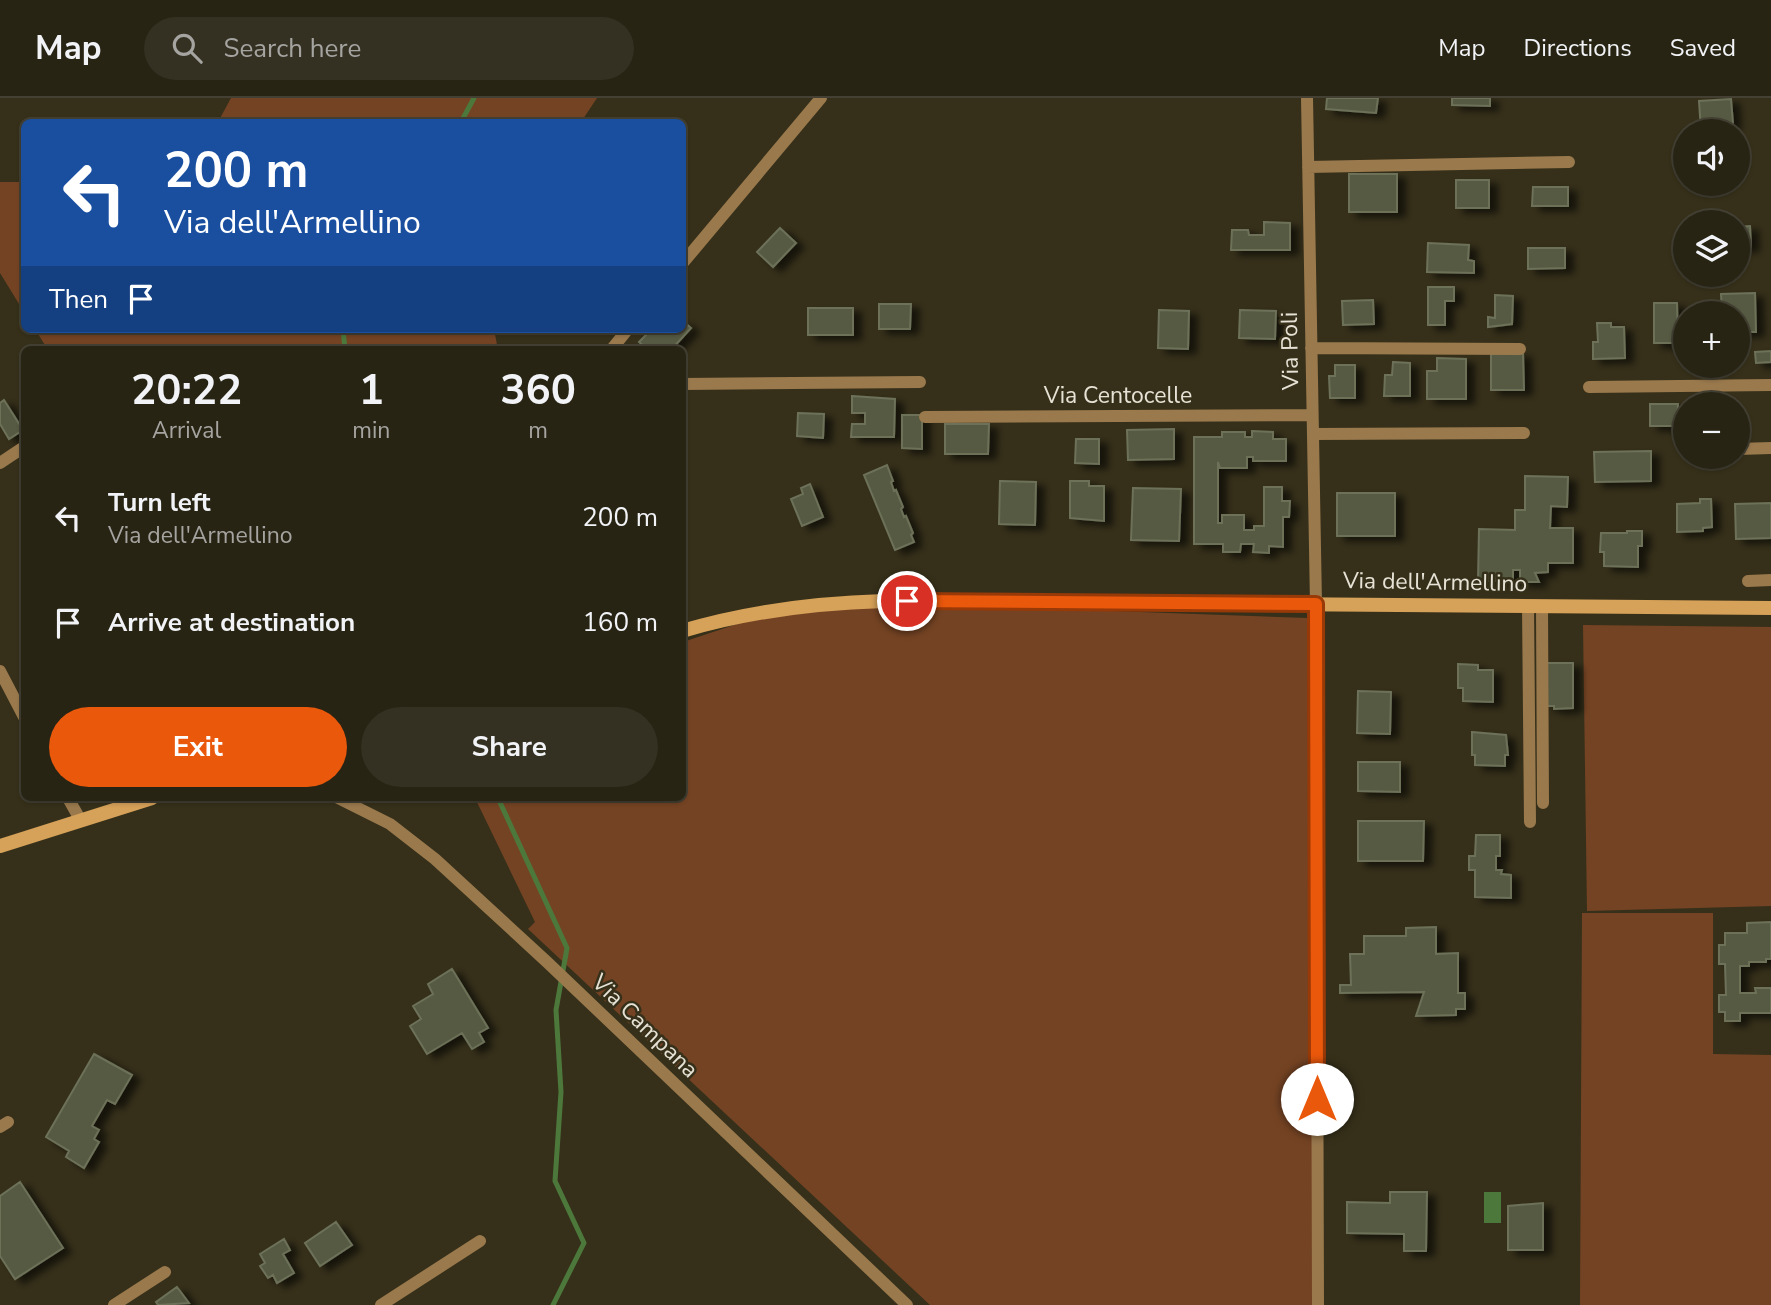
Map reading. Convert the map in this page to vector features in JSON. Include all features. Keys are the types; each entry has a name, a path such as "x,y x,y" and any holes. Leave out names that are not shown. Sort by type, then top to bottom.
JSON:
{"street":[{"path":"686,259 821,98"},
{"name":"Via Poli","path":"1307,98 1316,604 1318,1305"},
{"path":"1308,167 1569,162"},
{"path":"1311,348 1520,349"},
{"path":"686,384 920,382"},
{"path":"1589,387 1771,385"},
{"name":"Via Centocelle","path":"925,417 1312,415"},
{"path":"1312,434 1524,433"},
{"path":"0,463 21,449"},
{"path":"1750,449 1771,449"},
{"path":"1748,581 1771,580"},
{"name":"Via dell'Armellino","path":"686,630 765,611 845,602 1771,608"},
{"path":"1535,606 1544,803"},
{"path":"1530,822 1535,606"},
{"path":"0,671 21,711"},
{"path":"70,801 81,821"},
{"path":"0,846 143,801"},
{"name":"Via Campana","path":"345,801 369,812 408,836 575,988 907,1305"},
{"path":"381,1305 480,1241"},
{"path":"114,1305 164,1272"}],"shaded area":[{"path":"231,98 597,98 583,119 220,119"},
{"path":"0,182 21,182 21,307 0,273"},
{"path":"37,333 495,333 497,346 46,346"},
{"path":"886,603 1308,618 1314,1305 930,1305 528,929 535,922 476,801 686,801 686,641 752,619"},
{"path":"1583,625 1771,627 1771,906 1587,911"},
{"path":"1582,913 1713,913 1713,1054 1771,1055 1771,1305 1580,1305"},
{"path":"1484,1192 1501,1192 1501,1223 1484,1223"}],"building":[{"path":"1327,98 1378,98 1376,113 1326,109"},
{"path":"1452,98 1490,98 1490,106 1452,105"},
{"path":"1731,99 1733,119 1700,119 1699,101"},
{"path":"1349,174 1397,174 1397,212 1349,212"},
{"path":"1456,180 1489,180 1489,208 1456,208"},
{"path":"1533,187 1568,187 1568,206 1532,206"},
{"path":"1264,222 1290,223 1290,250 1231,250 1232,230 1248,230 1249,235 1264,235"},
{"path":"780,228 796,243 773,267 757,252"},
{"path":"1428,243 1469,245 1468,260 1474,261 1474,273 1427,272"},
{"path":"1528,248 1565,248 1565,268 1528,269"},
{"path":"1428,287 1454,287 1454,301 1445,301 1445,325 1428,325"},
{"path":"1755,293 1756,332 1750,332 1750,301 1721,301 1721,294"},
{"path":"1495,295 1513,296 1512,324 1488,327 1488,317 1495,318"},
{"path":"1373,300 1374,324 1343,325 1342,301"},
{"path":"1654,303 1673,303 1673,343 1654,343"},
{"path":"879,304 911,304 910,329 879,329"},
{"path":"808,308 853,308 853,335 808,335"},
{"path":"1159,310 1189,311 1188,349 1158,348"},
{"path":"1240,310 1276,311 1275,339 1239,338"},
{"path":"1597,323 1624,327 1625,358 1593,359 1593,342 1598,342"},
{"path":"686,324 691,328 675,346 644,346 639,342 648,333 686,333"},
{"path":"1771,351 1771,362 1756,363 1755,352"},
{"path":"1523,353 1524,390 1491,390 1491,354"},
{"path":"1437,358 1466,359 1466,399 1427,399 1427,371 1437,371"},
{"path":"1393,362 1410,363 1410,396 1384,396 1385,375 1392,375"},
{"path":"1335,365 1355,365 1355,398 1330,398 1329,376 1335,376"},
{"path":"852,396 895,399 894,437 851,437 852,424 865,424 865,413 852,413"},
{"path":"4,400 21,427 21,431 9,439 0,424 0,403"},
{"path":"1650,404 1673,404 1673,426 1650,426"},
{"path":"798,413 824,414 823,438 797,436"},
{"path":"902,415 922,415 922,449 902,448"},
{"path":"945,424 989,424 988,454 945,454"},
{"path":"1174,429 1174,459 1128,460 1127,430"},
{"path":"1252,431 1273,432 1273,439 1286,439 1286,461 1253,461 1253,457 1247,457 1247,468 1220,468 1218,462 1218,523 1222,523 1222,515 1244,515 1244,530 1264,526 1264,487 1282,487 1282,501 1290,501 1289,517 1283,517 1283,547 1269,546 1269,553 1253,552 1254,544 1241,544 1240,552 1223,552 1223,544 1194,544 1194,437 1222,437 1222,432 1245,432 1245,437 1252,437"},
{"path":"1076,439 1099,439 1099,464 1075,463"},
{"path":"1651,451 1651,481 1595,482 1594,452"},
{"path":"887,465 914,542 895,550 864,475"},
{"path":"1525,476 1568,477 1567,507 1551,506 1550,528 1573,528 1573,563 1548,563 1548,572 1535,573 1539,582 1520,582 1520,570 1513,570 1513,581 1478,581 1479,529 1515,530 1515,510 1525,510"},
{"path":"1000,481 1036,482 1035,525 999,524"},
{"path":"1070,481 1089,481 1089,486 1104,486 1104,521 1070,518"},
{"path":"810,484 823,517 802,526 791,499 803,494 801,488"},
{"path":"1133,488 1181,489 1179,541 1131,540"},
{"path":"1337,493 1395,493 1395,536 1337,536"},
{"path":"1700,499 1711,499 1712,527 1703,528 1703,531 1677,532 1677,504 1700,503"},
{"path":"1771,503 1771,538 1736,539 1735,504"},
{"path":"1642,531 1642,546 1638,546 1638,567 1604,566 1604,552 1600,552 1601,533"},
{"path":"1546,663 1573,663 1573,708 1554,709 1554,706 1546,706"},
{"path":"1458,664 1478,665 1478,670 1493,670 1493,702 1463,701 1463,688 1458,688"},
{"path":"1358,691 1391,692 1390,734 1357,733"},
{"path":"1472,732 1506,735 1508,755 1505,755 1505,766 1475,765"},
{"path":"1358,762 1400,762 1400,792 1358,791"},
{"path":"1358,821 1424,821 1423,861 1358,861"},
{"path":"1476,835 1500,835 1500,856 1496,856 1496,870 1502,870 1501,874 1511,875 1511,898 1475,897 1475,870 1469,870 1469,856 1475,856"},
{"path":"1771,922 1771,959 1740,966 1740,993 1756,993 1755,988 1771,988 1771,1013 1740,1013 1740,1021 1725,1021 1725,1012 1719,1012 1719,995 1726,995 1725,964 1719,964 1719,945 1725,945 1725,933 1747,933 1747,923"},
{"path":"1436,927 1436,954 1458,953 1458,993 1465,993 1465,1009 1456,1009 1456,1015 1416,1016 1424,992 1340,993 1340,985 1351,985 1350,954 1364,954 1364,936 1406,936 1406,928"},
{"path":"452,969 488,1028 479,1033 484,1042 472,1049 462,1033 427,1054 410,1026 421,1019 413,1006 433,994 428,984"},
{"path":"94,1054 132,1075 115,1104 107,1100 92,1126 99,1130 94,1139 99,1142 84,1168 66,1157 69,1151 46,1137"},
{"path":"20,1182 63,1248 15,1279 0,1256 0,1196"},
{"path":"1390,1192 1427,1192 1426,1251 1404,1251 1404,1234 1347,1233 1347,1202 1390,1203"},
{"path":"1543,1203 1543,1250 1508,1250 1508,1206"},
{"path":"336,1222 352,1245 320,1266 305,1243"},
{"path":"284,1239 290,1250 283,1254 294,1273 277,1283 273,1275 268,1278 260,1266 265,1263 260,1254"},
{"path":"177,1287 189,1303 158,1305 156,1302"}],"waterway":[{"path":"463,119 474,98"},
{"path":"343,333 345,346"},
{"path":"499,801 567,948 556,1010 561,1092 555,1181 584,1243 553,1305"}],"route":[{"path":"907,601 1316,604 1317,1099"}]}
